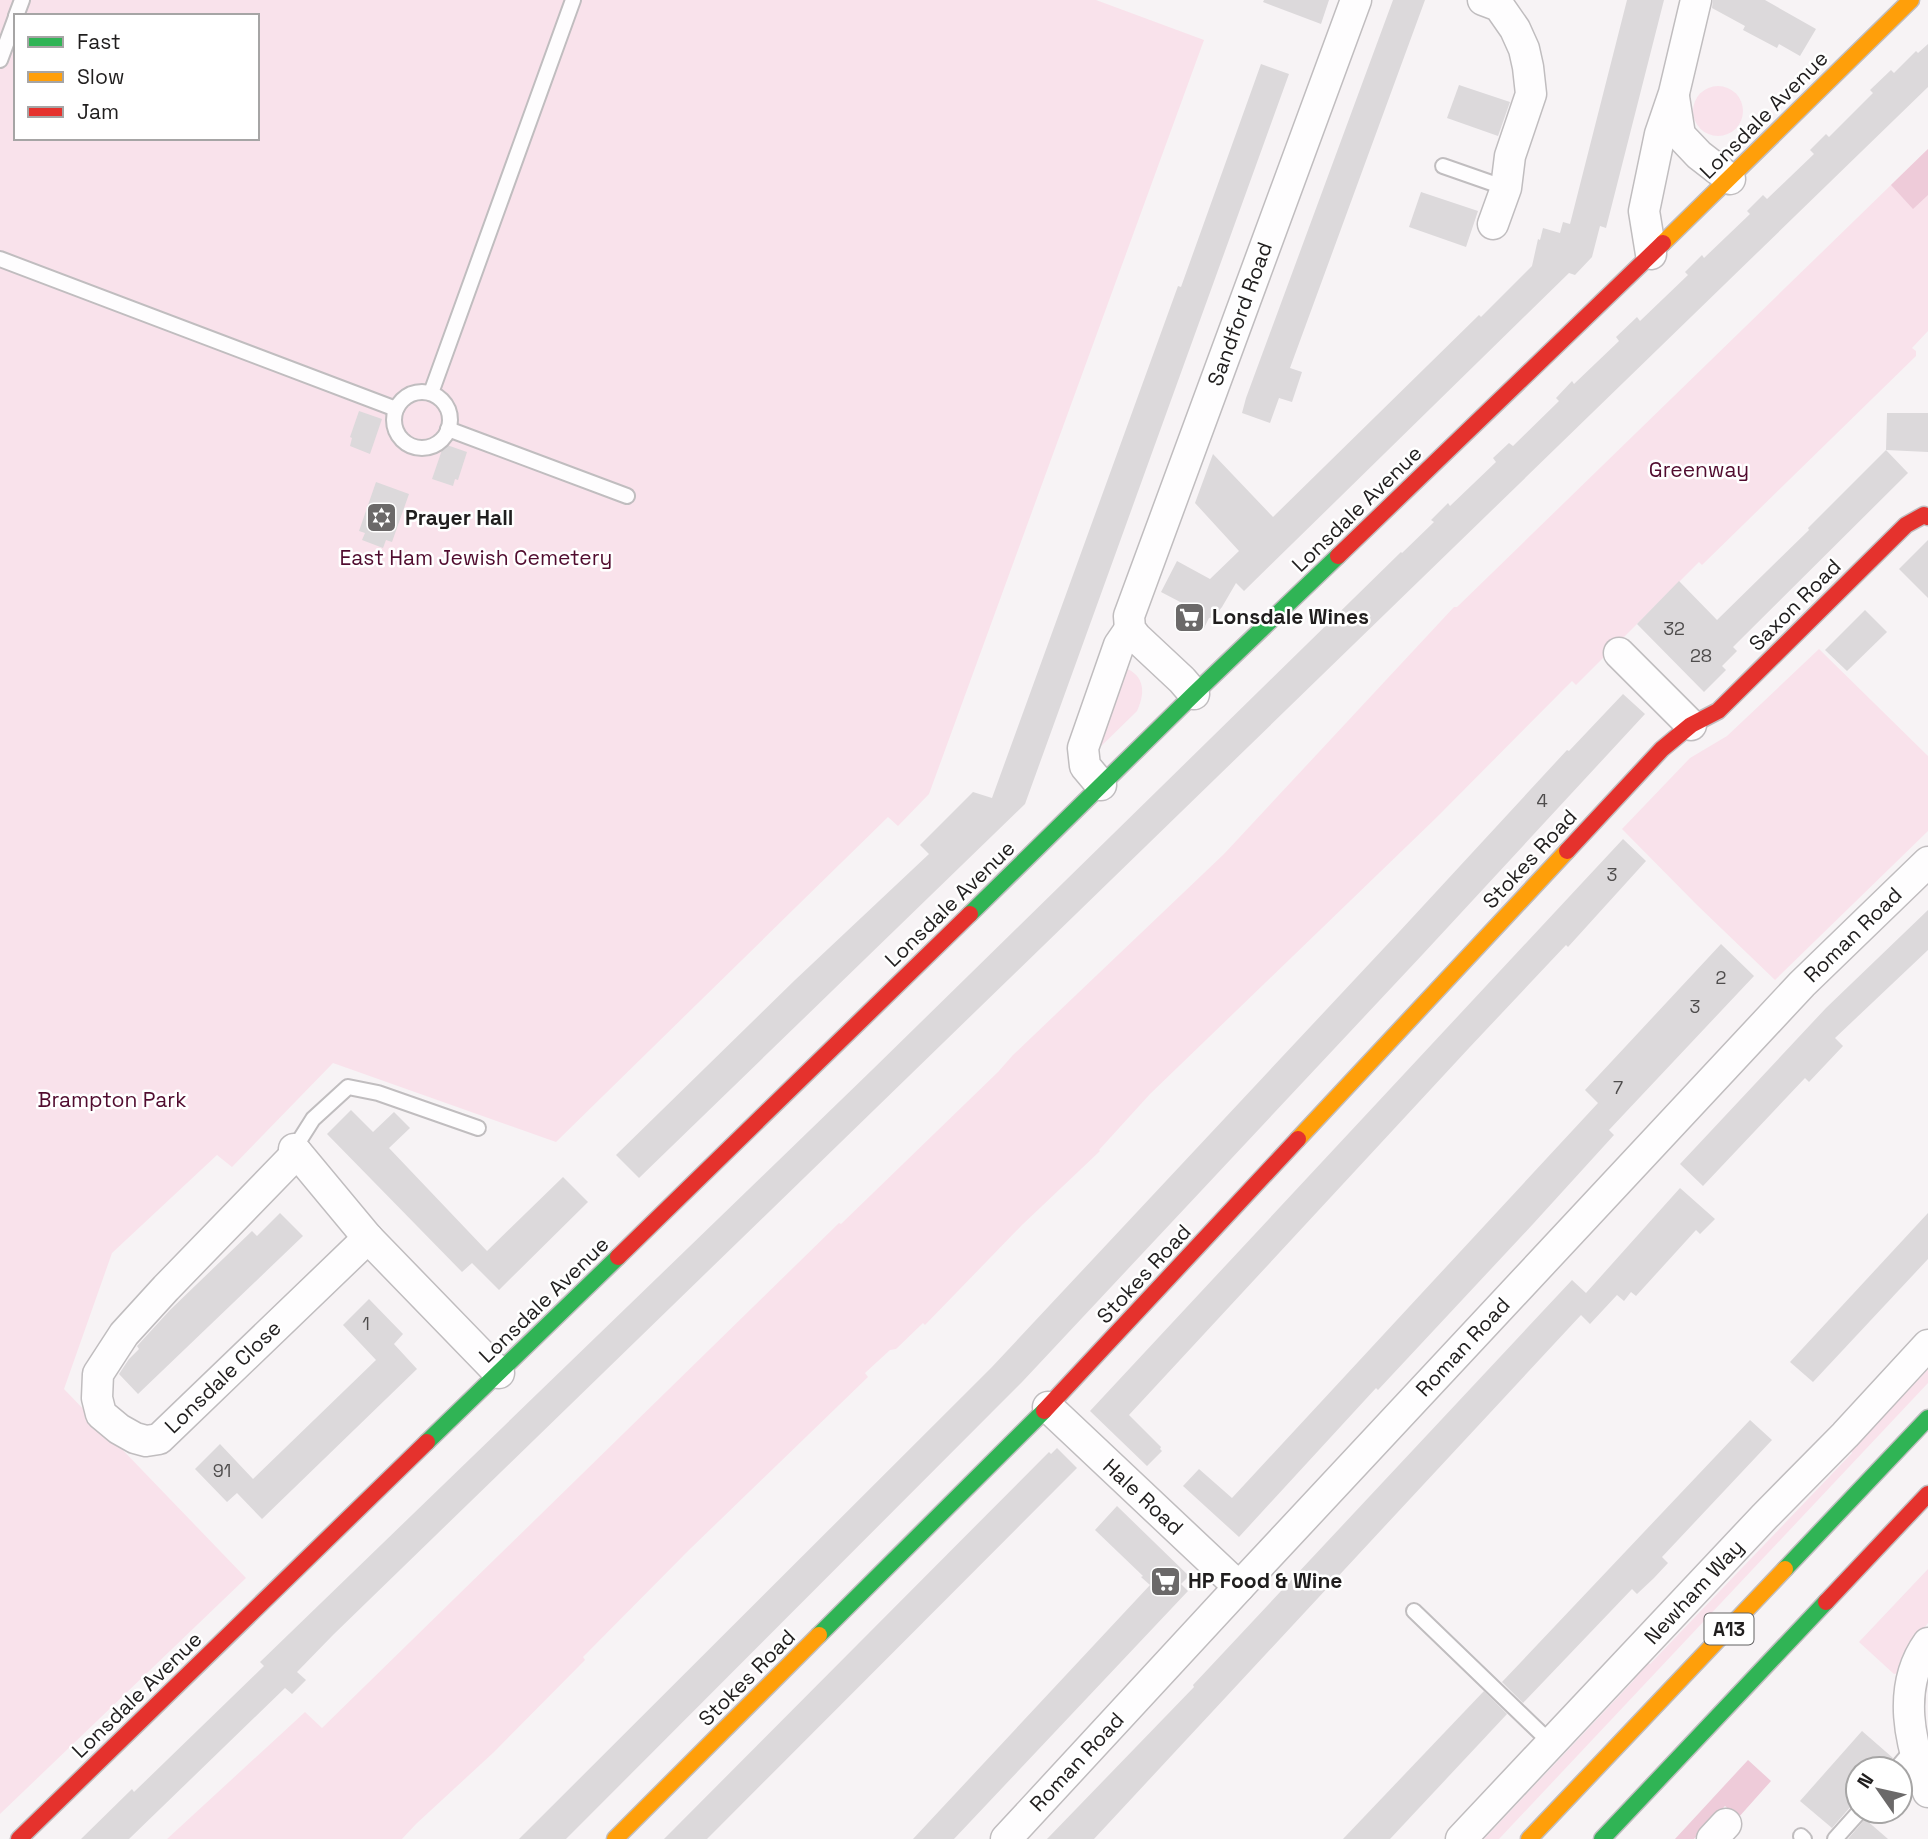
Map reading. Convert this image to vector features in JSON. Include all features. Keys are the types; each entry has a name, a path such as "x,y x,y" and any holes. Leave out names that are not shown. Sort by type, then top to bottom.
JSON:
{"main road":[{"name":"Lonsdale Avenue","path":"19,1839 1194,694 1730,179 1911,0"},
{"name":"Saxon Road","path":"1691,725 1718,711 1906,525 1924,515 1928,517"},
{"name":"Stokes Road","path":"615,1839 1048,1407 1649,762 1691,725"},
{"name":"A13","path":"1529,1839 1928,1418"},
{"name":"A13","path":"1602,1839 1928,1494"}],"street":[{"name":"Sandford Road","path":"1101,785 1085,766 1083,748 1119,645 1130,629 1129,616 1356,0"},
{"path":"1483,0 1499,6 1515,29 1524,49 1531,94 1510,156 1506,188 1493,224"},
{"path":"1651,254 1644,211 1660,134 1674,93 1696,0"},
{"path":"1674,93 1680,135 1699,155 1730,179"},
{"path":"1130,629 1194,694"},
{"path":"1619,653 1691,725"},
{"name":"Roman Road","path":"1006,1839 1802,985 1928,862"},
{"path":"296,1151 368,1238 499,1373"},
{"name":"Lonsdale Close","path":"296,1151 124,1334 98,1374 97,1398 102,1414 119,1429 135,1438 146,1441 159,1438 368,1238"},
{"name":"Newham Way","path":"1461,1839 1928,1345"},
{"name":"Hale Road","path":"1048,1407 1239,1587"},
{"path":"1905,1755 1913,1675 1928,1643"},
{"path":"1914,1772 1928,1792"}],"lane":[{"path":"431,393 573,0"},
{"path":"0,60 14,22"},
{"path":"1443,166 1506,188"},
{"path":"0,259 396,409"},
{"path":"414,393 431,393 446,405 449,414 448,429 441,441 433,446 414,448 398,437 393,418 396,409 407,396 414,393"},
{"path":"448,429 627,496"},
{"path":"296,1151 313,1119 348,1087 378,1093 478,1128"},
{"path":"1414,1611 1551,1743"},
{"path":"1835,1839 1848,1825"}],"green space":[{"name":"East Ham Jewish Cemetery","path":"0,0 1096,0 1204,40 929,794 898,826 888,817 556,1142 333,1063 232,1167 217,1155 112,1253 64,1389 246,1578 0,1814"},
{"path":"1718,86 1736,93 1743,111 1736,129 1718,136 1700,129 1693,111 1700,93"},
{"name":"Greenway","path":"1928,149 1928,331 1912,348 1916,351 1916,356 1702,565 1699,562 1576,685 1572,681 1436,818 1150,1094 1100,1151 1022,1225 925,1325 923,1323 865,1373 868,1377 689,1550 494,1752 402,1839 167,1839 305,1712 322,1728 839,1223 841,1224 1224,854 1454,607"},
{"path":"1819,649 1928,756 1928,831 1775,980 1622,829 1690,758 1727,736"},
{"path":"1120,666 1134,673 1141,683 1140,703 1137,711 1092,755"},
{"path":"1928,1369 1928,1383 1499,1839 1484,1839 1634,1680 1629,1670 1639,1659 1650,1664 1852,1453 1847,1444 1856,1435 1863,1439"},
{"path":"1928,1569 1928,1623 1920,1633 1901,1673 1894,1674 1859,1642"}],"shaded area":[{"path":"1928,149 1928,195 1913,209 1891,185"},
{"path":"1748,1760 1771,1781 1738,1818 1725,1806 1694,1839 1675,1839"}],"building":[{"path":"1329,0 1321,24 1263,2"},
{"path":"1393,0 1425,0 1290,368 1302,372 1292,402 1279,398 1270,423 1242,413 1246,398"},
{"path":"1627,0 1664,0 1606,228 1600,226 1592,257 1575,275 1569,273 1244,591 1236,583 1222,607 1214,617 1209,618 1204,628 1194,631 1174,621 1184,604 1161,592 1177,561 1210,579 1239,551 1195,503 1213,454 1273,517 1532,266 1543,228 1560,233 1563,222 1570,224"},
{"path":"1713,0 1765,0 1816,29 1800,56 1779,44 1777,48 1743,30 1745,26 1712,8"},
{"path":"1928,44 1928,87 333,1635 297,1672 306,1680 292,1694 285,1688 129,1839 81,1839 132,1789 134,1792 264,1666 260,1662 1434,522 1431,520 1448,503 1450,506 1496,462 1493,458 1509,443 1513,446 1559,401 1556,398 1572,381 1574,384 1619,341 1616,337 1637,317 1640,321 1688,275 1685,272 1702,255 1704,258 1750,214 1747,211 1763,195 1767,199 1814,154 1810,150 1826,134 1829,137 1873,93 1870,90 1891,70 1894,73 1916,51 1918,53"},
{"path":"1261,64 1289,74 1025,804 639,1178 616,1155 929,854 920,845 973,792 992,798"},
{"path":"1459,85 1510,102 1498,136 1447,118"},
{"path":"1421,192 1478,211 1466,247 1409,227"},
{"path":"359,411 382,419 370,454 350,446 350,437"},
{"path":"1887,413 1928,413 1928,452 1886,450"},
{"path":"444,444 467,452 458,480 455,479 453,486 432,479"},
{"path":"1886,450 1908,473 1733,647 1737,651 1722,666 1726,670 1704,692 1637,624 1679,581 1717,620"},
{"name":"Prayer Hall","path":"376,482 409,494 392,542 386,540 383,548 362,540 365,533 359,531"},
{"path":"1928,540 1928,598 1899,569"},
{"path":"1865,610 1887,632 1847,671 1825,650"},
{"path":"1623,694 1645,714 1023,1381 566,1839 519,1839 991,1368 1567,750 1569,751"},
{"path":"1623,839 1646,861 1129,1415 1161,1447 1162,1451 1147,1466 1090,1411"},
{"path":"1928,910 1928,950 1835,1038 1843,1046 1809,1082 1805,1078 1703,1186 1680,1164 1826,1008"},
{"path":"1721,944 1754,976 1609,1130 1614,1135 1533,1224 1378,1390 1376,1388 1239,1537 1183,1486 1199,1469 1232,1498 1598,1103 1585,1090"},
{"path":"351,1110 373,1132 394,1112 410,1128 389,1148 487,1251 563,1177 588,1202 499,1290 472,1263 462,1272 327,1134"},
{"path":"1680,1188 1715,1219 1700,1234 1696,1230 1636,1296 1631,1292 1624,1301 1617,1295 1590,1324 1581,1315 1094,1839 1047,1839 1194,1687 1572,1280 1586,1293"},
{"path":"280,1213 303,1236 138,1394 119,1374 139,1349 137,1346 170,1310 252,1231 257,1236"},
{"path":"1928,1213 1928,1259 1813,1382 1790,1362"},
{"path":"369,1299 403,1334 394,1344 417,1369 262,1519 237,1493 227,1502 195,1469 220,1444 253,1479 376,1360 343,1325"},
{"path":"1750,1420 1772,1440 1662,1557 1668,1563 1654,1578 1637,1594 1632,1589 1523,1703 1502,1682"},
{"path":"1057,1448 1077,1468 707,1839 664,1839 1049,1452 1051,1454"},
{"path":"1117,1506 1189,1576 1181,1584 1188,1591 954,1839 913,1839 1150,1585 1095,1530"},
{"path":"1484,1691 1507,1714 1390,1839 1343,1839"},
{"path":"1862,1731 1890,1755 1844,1755 1844,1814 1832,1828 1800,1801"},
{"path":"1860,1825 1872,1825 1888,1839 1848,1839"}],"traffic: fast":[{"path":"970,914 1338,556"},
{"path":"427,1442 618,1257"},
{"path":"819,1635 1044,1411"},
{"path":"1785,1569 1928,1418"},
{"path":"1602,1839 1826,1602"}],"traffic: slow":[{"path":"1663,243 1911,0"},
{"path":"1298,1139 1567,851"},
{"path":"1529,1839 1785,1569"},
{"path":"615,1839 819,1635"}],"traffic: jam":[{"path":"1338,556 1663,243"},
{"path":"1567,851 1662,749 1691,725 1718,711 1906,525 1924,515 1928,517"},
{"path":"618,1257 970,914"},
{"path":"1044,1411 1298,1139"},
{"path":"19,1839 427,1442"},
{"path":"1826,1602 1928,1494"}],"place":[{"name":"Prayer Hall","path":"382,518"},
{"name":"Lonsdale Wines","path":"1189,617"},
{"name":"HP Food & Wine","path":"1165,1581"}],"park label":[{"name":"Brampton Park","path":"112,1100"}]}
